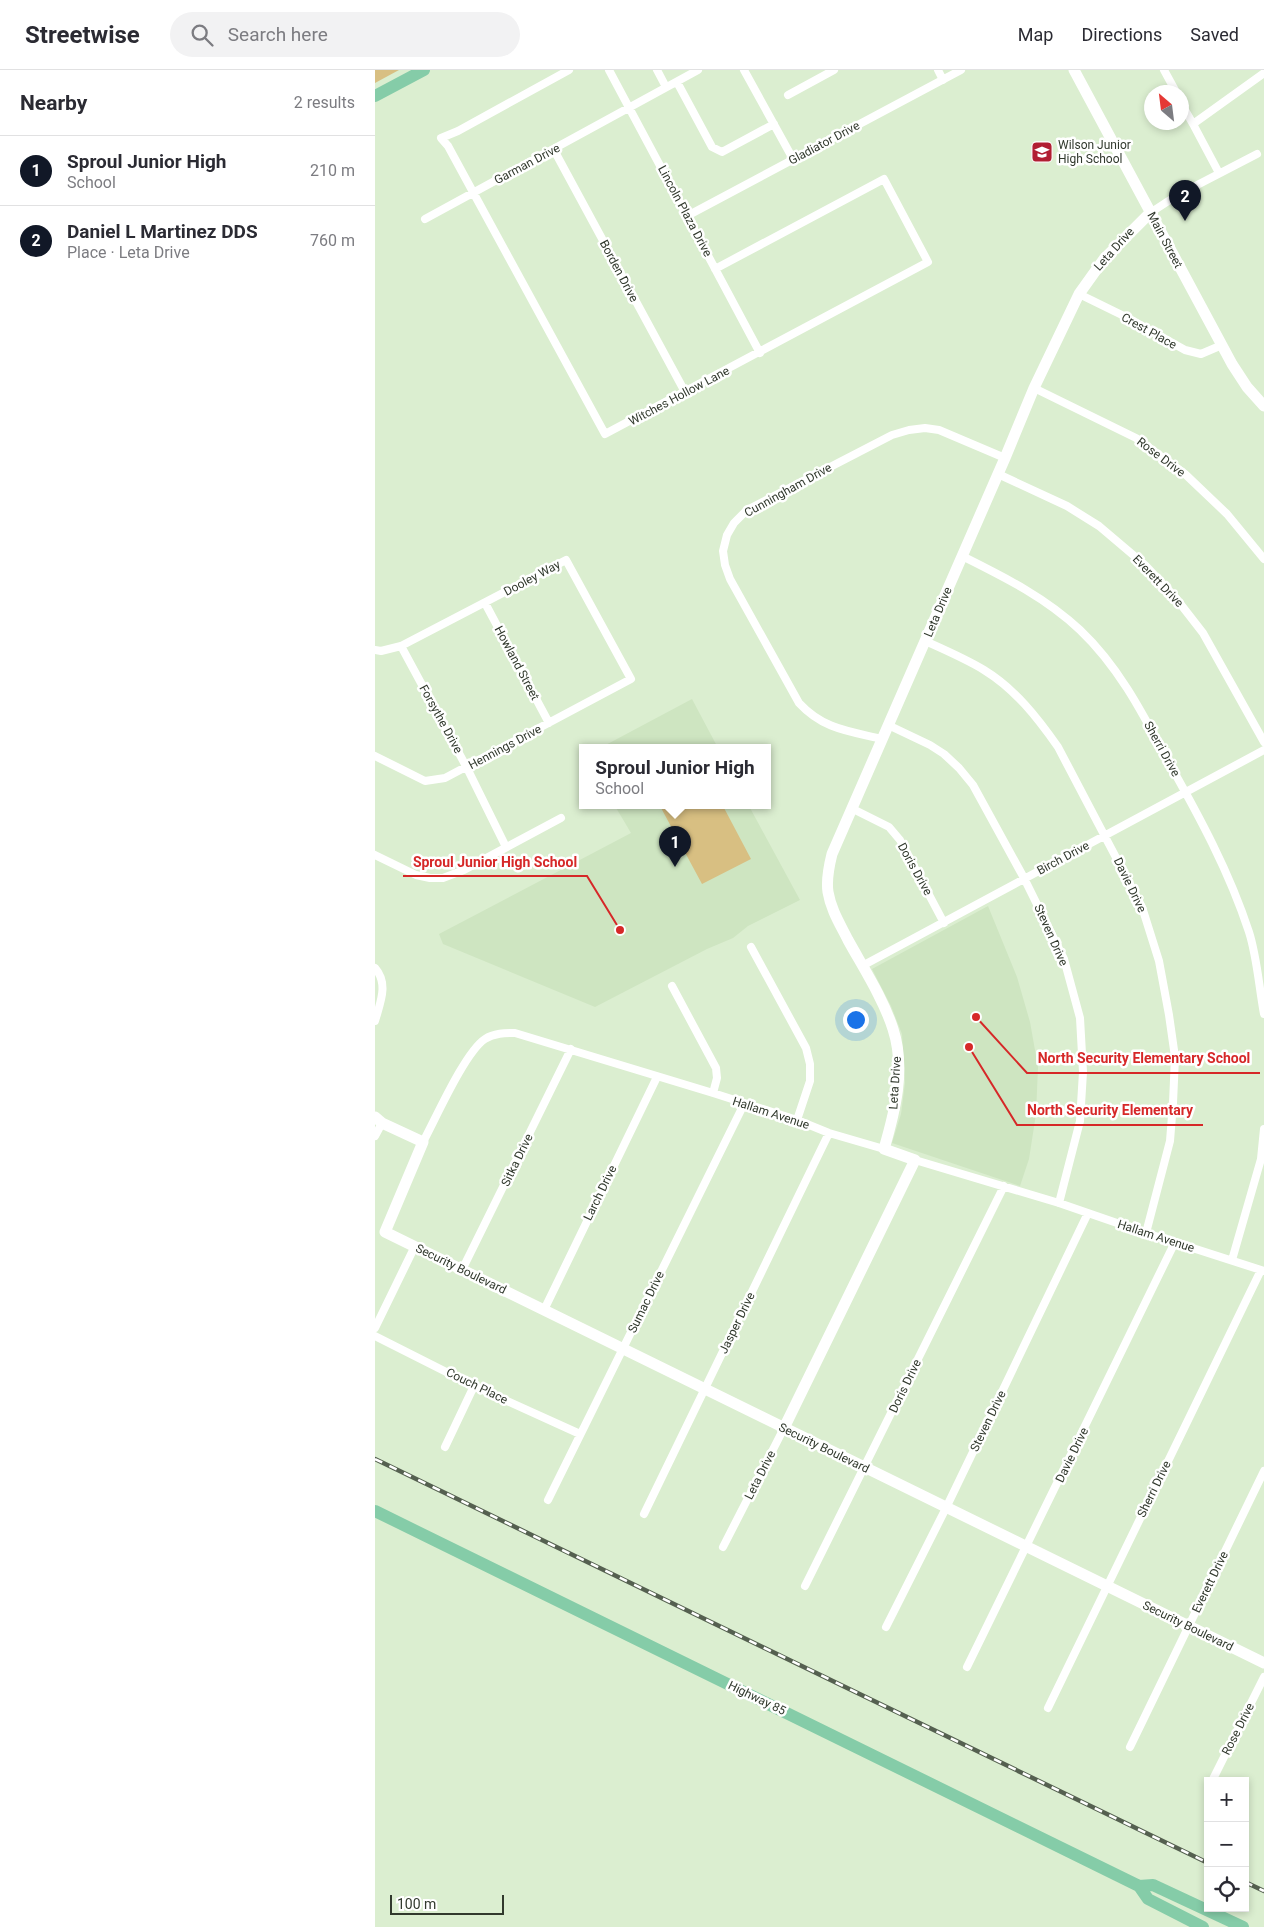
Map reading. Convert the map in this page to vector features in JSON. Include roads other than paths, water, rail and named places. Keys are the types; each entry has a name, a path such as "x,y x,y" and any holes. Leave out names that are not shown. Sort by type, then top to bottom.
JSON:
{"main road":[{"path":"375,96 424,70"},
{"name":"Highway 85","path":"375,1512 1139,1886 1149,1899 1203,1927"},
{"name":"Highway 85","path":"1139,1886 1153,1884 1243,1927"}],"street":[{"name":"Witches Hollow Lane","path":"569,70 441,138 473,192 605,434 928,262 884,179 715,268"},
{"name":"Lincoln Plaza Drive","path":"609,70 760,353"},
{"path":"657,70 666,87"},
{"name":"Garman Drive","path":"425,219 698,70"},
{"path":"745,70 793,159"},
{"path":"788,95 835,70"},
{"path":"938,70 943,80"},
{"name":"Gladiator Drive","path":"687,216 961,70"},
{"name":"Main Street","path":"1074,70 1222,345 1243,382 1264,406"},
{"path":"1164,70 1172,85"},
{"path":"1193,124 1264,73"},
{"path":"677,82 712,147 722,152 774,124"},
{"path":"1189,117 1219,173"},
{"name":"Borden Drive","path":"554,150 685,392"},
{"name":"Leta Drive","path":"884,1149 893,1117 897,1090 897,1049 887,1014 832,910 827,890 828,870 832,854 1034,388 1079,294 1104,258 1150,213 1219,173 1257,154"},
{"name":"Crest Place","path":"1079,294 1129,318 1185,350 1201,354 1222,345"},
{"name":"Rose Drive","path":"1034,388 1136,438 1185,474 1227,514 1264,559"},
{"name":"Cunningham Drive","path":"882,739 838,729 810,714 799,703 730,579 723,550 727,535 734,523 747,510 892,435 925,428 939,430 1005,458"},
{"name":"Everett Drive","path":"998,474 1067,506 1091,521 1145,565 1175,597 1203,633 1264,742"},
{"name":"Sherri Drive","path":"962,556 1018,584 1049,604 1080,630 1109,661 1127,685 1227,871 1249,934 1264,1014"},
{"name":"Dooley Way","path":"375,650 381,651 401,646 566,560 631,680"},
{"name":"Howland Street","path":"485,603 549,723"},
{"name":"Davie Drive","path":"925,641 984,670 1021,699 1058,746 1142,907 1159,961 1175,1057 1170,1142 1145,1233"},
{"name":"Forsythe Drive","path":"401,646 467,768 506,847"},
{"name":"Hennings Drive","path":"375,756 425,781 445,778 631,680"},
{"name":"Steven Drive","path":"888,725 930,745 944,754 973,785 1024,878 1064,959 1080,1018 1083,1072 1080,1121 1059,1202"},
{"name":"Birch Drive","path":"862,966 1264,750"},
{"name":"Doris Drive","path":"851,808 889,827 900,840 944,923"},
{"path":"375,855 416,875 443,878 453,875 561,818"},
{"path":"751,947 806,1048 810,1064 810,1081 797,1120"},
{"path":"375,968 383,979 383,994 375,1021"},
{"path":"672,986 716,1068 717,1078 713,1093"},
{"name":"Hallam Avenue","path":"385,1232 423,1142 471,1051 485,1038 498,1033 515,1033 713,1093 915,1160 1059,1202 1145,1233 1262,1270"},
{"name":"Sitka Drive","path":"462,1270 571,1049"},
{"name":"Larch Drive","path":"544,1310 657,1077"},
{"name":"Sumac Drive","path":"548,1500 744,1104"},
{"path":"375,1136 378,1120 423,1142"},
{"path":"1232,1260 1261,1159 1264,1129"},
{"name":"Jasper Drive","path":"645,1514 829,1133"},
{"name":"Leta Drive","path":"723,1547 784,1428 915,1160"},
{"name":"Doris Drive","path":"805,1586 1003,1186"},
{"name":"Steven Drive","path":"886,1627 946,1508 1088,1213"},
{"name":"Security Boulevard","path":"385,1232 1264,1663"},
{"name":"Davie Drive","path":"967,1667 1175,1242"},
{"path":"375,1328 415,1246"},
{"name":"Sherri Drive","path":"1048,1708 1262,1270"},
{"name":"Couch Place","path":"375,1336 474,1386 580,1434"},
{"path":"445,1447 474,1386"},
{"name":"Everett Drive","path":"1130,1747 1264,1471"},
{"name":"Rose Drive","path":"1214,1777 1264,1677"}],"railway":[{"path":"375,1459 1204,1861"},
{"path":"1249,1884 1264,1891"}],"place":[{"name":"Wilson Junior High School","path":"1042,152"},
{"name":"Daniel L Martinez DDS","path":"1185,221"},
{"name":"Sproul Junior High","path":"675,867"},
{"name":"Sproul Junior High School","path":"620,930"},
{"name":"North Security Elementary School","path":"976,1017"},
{"name":"North Security Elementary","path":"969,1047"}]}
